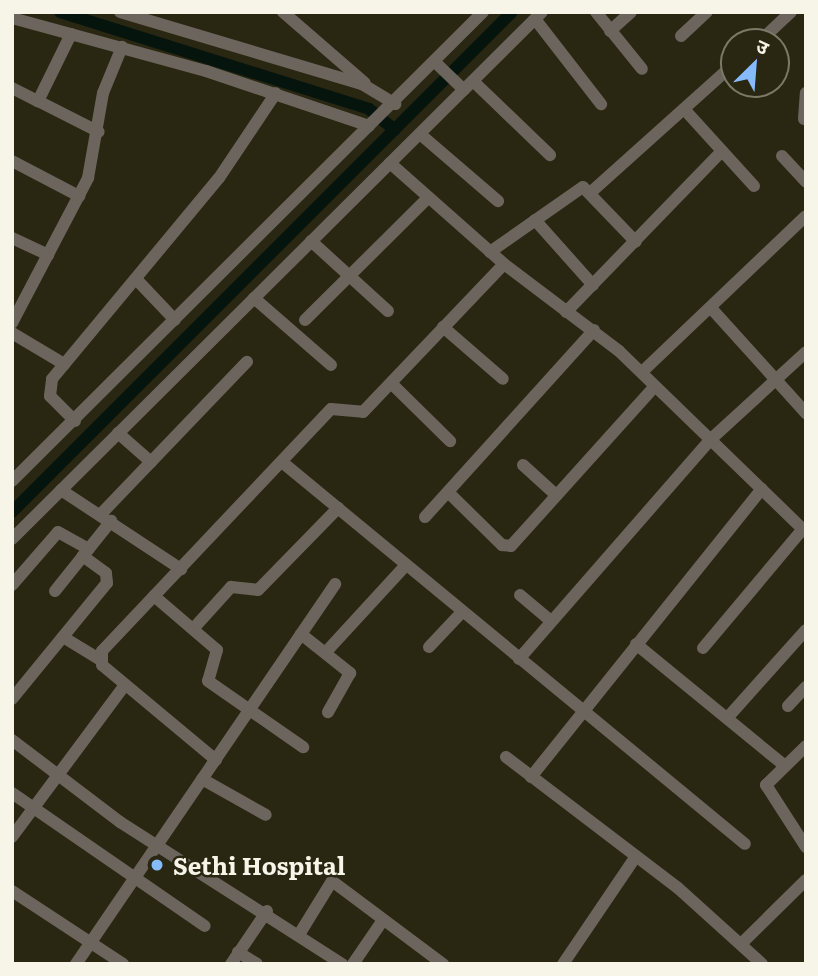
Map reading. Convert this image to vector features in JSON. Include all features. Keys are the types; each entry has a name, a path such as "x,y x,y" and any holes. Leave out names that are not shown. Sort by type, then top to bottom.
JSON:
{"street":[{"path":"120,12 373,89"},
{"path":"156,23 165,12"},
{"path":"283,12 373,89 383,115"},
{"path":"12,481 383,115 438,65 483,12"},
{"path":"596,12 642,69"},
{"path":"610,31 631,12"},
{"path":"681,36 707,12"},
{"path":"774,28 792,12"},
{"path":"12,539 539,16 601,104"},
{"path":"12,18 122,47 276,93 383,115"},
{"path":"38,101 71,34"},
{"path":"12,323 79,196 99,132 103,93 122,47"},
{"path":"438,65 453,80 469,85 550,155"},
{"path":"590,193 720,77"},
{"path":"12,88 99,132"},
{"path":"75,421 48,391 64,363 137,280 219,178 276,93"},
{"path":"804,119 806,93"},
{"path":"684,109 754,186"},
{"path":"420,134 498,201"},
{"path":"566,313 722,151"},
{"path":"782,156 806,182"},
{"path":"12,162 79,196"},
{"path":"390,163 504,264 566,313 594,330 642,372 710,440 803,526 703,648"},
{"path":"490,252 580,188 590,193 636,242"},
{"path":"304,320 428,198"},
{"path":"642,372 806,216"},
{"path":"536,220 593,285"},
{"path":"12,237 48,256"},
{"path":"311,241 351,274 388,311"},
{"path":"99,659 154,596 335,406 359,414 504,264"},
{"path":"137,280 175,320"},
{"path":"254,298 331,365"},
{"path":"711,307 806,413"},
{"path":"443,327 503,379"},
{"path":"425,517 594,330"},
{"path":"12,333 64,363"},
{"path":"519,659 550,620 710,440 806,352"},
{"path":"55,591 86,553 106,517 151,462 247,362"},
{"path":"391,383 450,441"},
{"path":"448,492 506,547 655,386"},
{"path":"118,433 151,462"},
{"path":"282,462 745,844"},
{"path":"523,465 556,495"},
{"path":"531,777 762,489"},
{"path":"61,490 106,517 181,569"},
{"path":"193,629 231,587 254,593 338,508"},
{"path":"12,585 58,532 86,553 108,579 12,699"},
{"path":"326,652 406,565"},
{"path":"76,964 155,844 216,760 335,584"},
{"path":"520,595 550,620"},
{"path":"154,596 218,654 206,677 249,711 303,747"},
{"path":"429,647 463,612"},
{"path":"729,716 806,630"},
{"path":"301,634 350,673 328,712"},
{"path":"62,636 99,659 125,685 216,760"},
{"path":"636,644 729,716 784,765"},
{"path":"12,837 125,685"},
{"path":"788,706 806,687"},
{"path":"12,740 155,844 267,911 342,964"},
{"path":"806,746 769,779 767,791 806,847"},
{"path":"506,757 636,856 762,964"},
{"path":"202,779 266,815"},
{"path":"12,793 205,926"},
{"path":"563,964 636,856"},
{"path":"741,944 806,880"},
{"path":"300,933 332,881 438,962"},
{"path":"12,891 123,964"},
{"path":"231,964 267,911"},
{"path":"353,964 383,920"},
{"path":"238,952 257,964"}],"waterway":[{"path":"60,12 369,109 395,130"},
{"path":"12,512 512,12"}],"place":[{"name":"Sethi Hospital","path":"157,865"}]}
